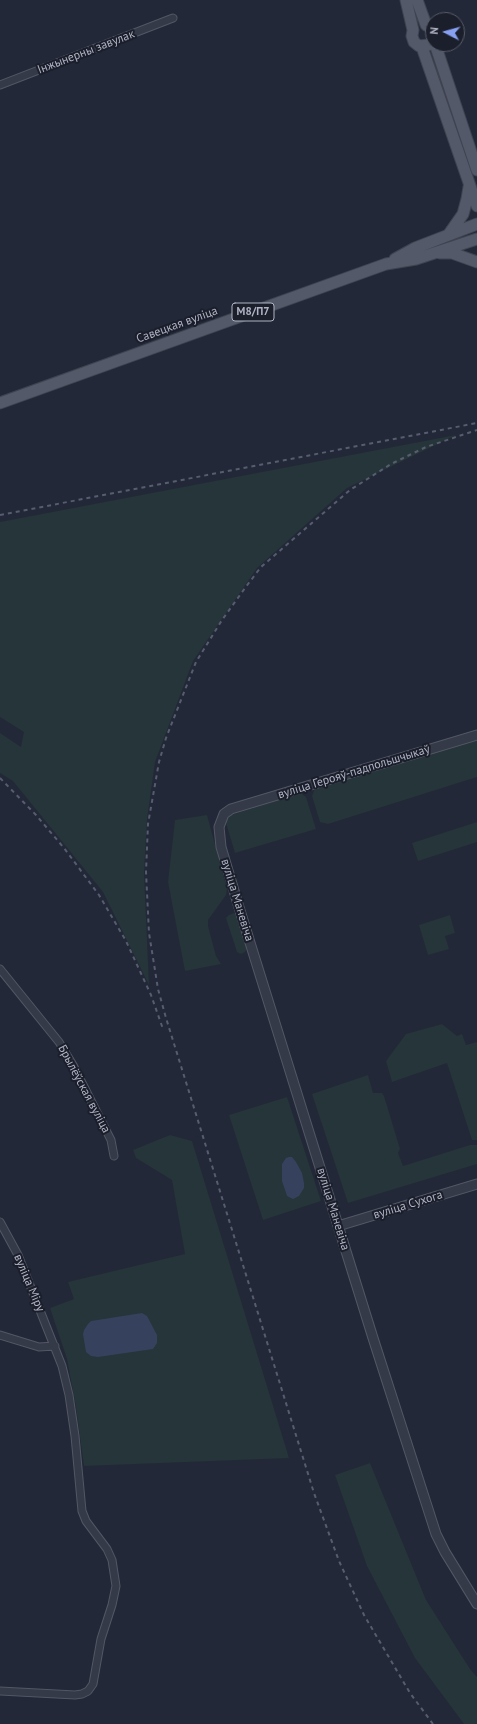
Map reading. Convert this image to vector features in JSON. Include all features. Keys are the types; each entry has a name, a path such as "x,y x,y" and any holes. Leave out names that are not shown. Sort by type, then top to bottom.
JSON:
{"main road":[{"path":"406,0 413,30 412,36 414,42 422,47 477,206"},
{"path":"417,0 425,17"},
{"path":"413,30 419,25 425,27"},
{"path":"438,52 477,170"},
{"path":"449,235 463,214 468,199 469,184"},
{"name":"Савецкая вуліца","path":"0,402 386,264 414,248 477,224"},
{"name":"Савецкая вуліца","path":"386,264 416,259 477,238"},
{"path":"429,254 452,253 477,262"}],"street":[{"name":"Інжынерны завулак","path":"0,85 173,18"},
{"name":"вуліца Герояў-падпольшчыкаў","path":"231,809 477,735"},
{"name":"вуліца Маневіча","path":"231,809 224,814 219,827 221,847 338,1226 436,1534 445,1552 477,1604"},
{"name":"Брылёўская вуліца","path":"0,969 59,1042 111,1140 114,1156"},
{"name":"вуліца Сухога","path":"338,1226 477,1184"},
{"name":"вуліца Міру","path":"0,1222 18,1255 55,1346 65,1376 69,1394 82,1511 86,1521 107,1549 112,1560 115,1574 114,1595 101,1639 93,1684 88,1691 82,1694 0,1691"},
{"path":"0,1335 39,1347 55,1346"}],"shaded area":[{"path":"456,435 347,488 257,568 193,661 155,762 147,819 144,873 149,985 103,892 13,781 0,773 0,733 21,747 24,732 0,717 0,522"},
{"path":"477,740 477,777 328,824 320,822 312,796 315,788"},
{"path":"302,794 306,797 316,829 235,853 226,823 227,818 231,815"},
{"path":"207,815 227,889 226,895 208,920 208,926 216,956 221,964 185,971 168,882 175,820"},
{"path":"477,822 477,842 418,861 412,843"},
{"path":"234,913 237,916 247,949 241,954 237,952 226,918"},
{"path":"450,915 455,933 445,936 449,949 428,955 419,925"},
{"path":"442,1024 457,1036 462,1034 466,1045 477,1042 477,1140 472,1140 447,1063 392,1082 386,1061 406,1034"},
{"path":"368,1075 373,1093 382,1093 384,1096 400,1149 398,1153 403,1166 470,1145 477,1145 477,1164 348,1203 312,1094"},
{"path":"287,1097 321,1201 263,1220 229,1115"},
{"path":"170,1135 192,1141 289,1458 84,1466 76,1407 67,1359 50,1308 74,1299 68,1282 185,1254 172,1180 136,1158 133,1150"},
{"path":"370,1463 426,1600 470,1669 477,1677 477,1724 464,1724 415,1658 367,1566 335,1475"}],"water":[{"path":"292,1157 296,1162 302,1173 304,1183 304,1188 299,1196 293,1199 287,1196 282,1181 282,1164 286,1158"},
{"path":"142,1313 147,1316 157,1335 157,1343 153,1349 98,1357 91,1356 86,1352 83,1334 84,1330 91,1321"}],"railway":[{"path":"0,515 477,423"},
{"path":"433,1724 410,1693 364,1615 339,1561 314,1493 158,989 149,933 146,872 148,824 159,762 166,738 196,662 222,620 245,588 261,567 350,490 391,464 426,447 477,430"},
{"path":"0,778 36,815 64,848 99,895 126,941 151,995 163,1029"}]}
